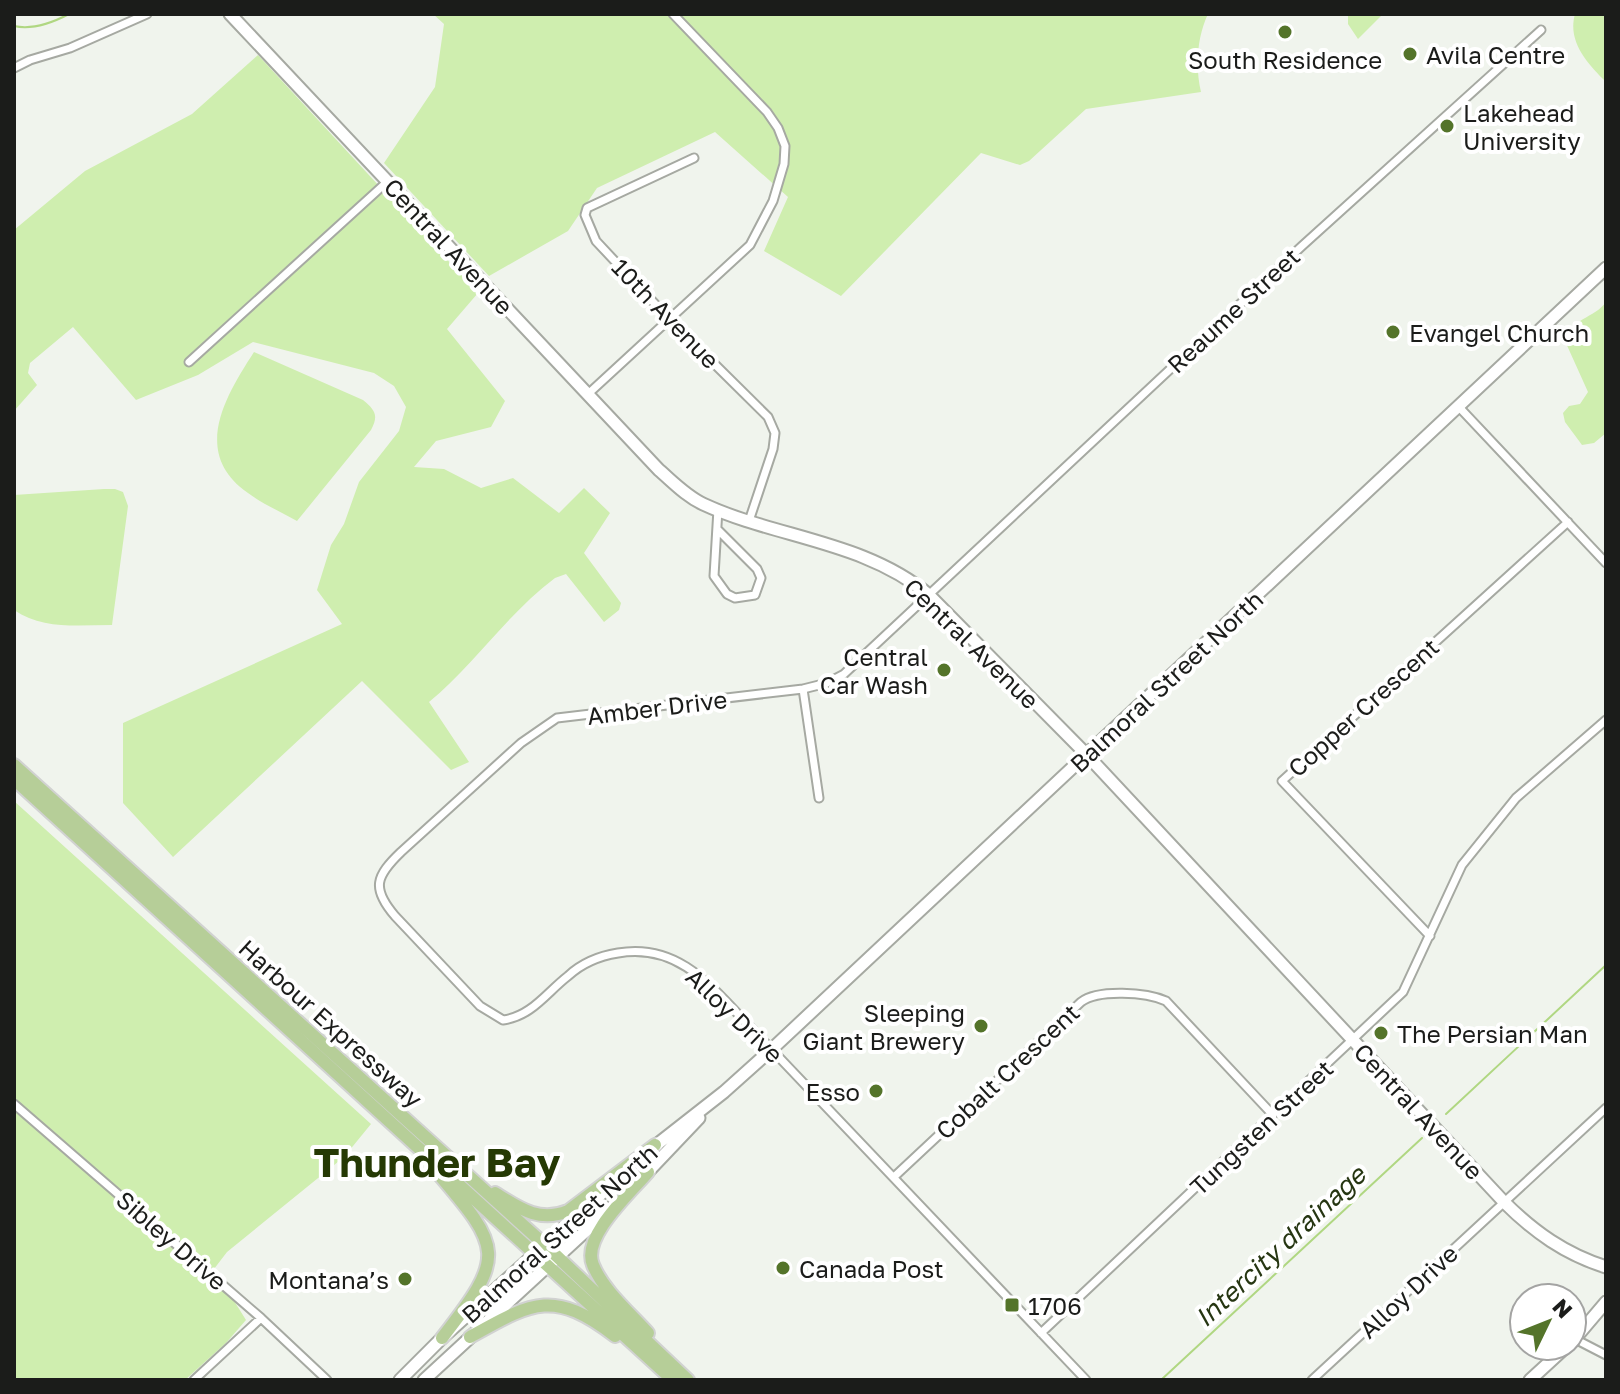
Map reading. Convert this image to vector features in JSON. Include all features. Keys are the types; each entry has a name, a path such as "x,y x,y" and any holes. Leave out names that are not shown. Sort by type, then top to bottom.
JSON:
{"main road":[{"name":"Central Avenue","path":"230,14 672,482 702,503 873,561 912,581 929,595 1087,755 1524,1223 1552,1243 1606,1267"},
{"name":"Balmoral Street North","path":"401,1380 442,1338 655,1145 724,1092 772,1049 1606,268"},
{"name":"Harbour Expressway","path":"14,765 473,1180 541,1250"},
{"name":"Harbour Expressway","path":"14,779 397,1126 689,1380"},
{"name":"Balmoral Street North","path":"424,1380 648,1172 724,1092"},
{"path":"397,1126 475,1216 488,1245 483,1280 442,1338"},
{"path":"473,1180 531,1214 544,1217 557,1215 568,1211 655,1145"},
{"path":"648,1172 600,1228 591,1251 591,1260 601,1279 689,1380"},
{"name":"Harbour Expressway","path":"552,1260 672,1380"},
{"path":"1588,1323 1606,1302"},
{"path":"470,1337 519,1310 540,1304 553,1305 583,1315 603,1327 672,1380"},
{"path":"1530,1380 1550,1362"}],"street":[{"path":"14,68 70,48 147,14"},
{"path":"588,394 750,245 773,201 784,164 785,146 767,112 673,14"},
{"name":"Reaume Street","path":"929,595 1302,246 1541,30"},
{"name":"10th Avenue","path":"694,158 587,208 585,215 596,241 768,417 775,433 773,449 749,521"},
{"path":"189,362 388,181"},
{"path":"1458,406 1606,563"},
{"path":"718,509 714,576 727,594 735,598 755,595 761,578 757,569 718,530"},
{"name":"Copper Crescent","path":"1430,936 1282,781 1568,522"},
{"name":"Amber Drive","path":"401,852 521,743 557,718 803,689 827,683 844,674 929,595"},
{"path":"803,689 819,798"},
{"name":"Tungsten Street","path":"1041,1333 1403,992 1462,865 1516,798 1606,720"},
{"name":"Alloy Drive","path":"401,852 384,869 380,879 379,891 385,905 491,1015 503,1020 528,1012 568,975 597,957 626,951 650,951 678,960 699,975 895,1176 1086,1380"},
{"name":"Cobalt Crescent","path":"895,1176 1081,1002 1093,995 1147,995 1166,1001 1273,1115"},
{"name":"Sibley Drive","path":"14,1104 261,1318 327,1380"},
{"name":"Alloy Drive","path":"1312,1380 1606,1108"},
{"path":"194,1380 261,1318"}],"green space":[{"path":"433,14 1208,14 1198,52 1201,92 1086,109 1029,161 1020,165 981,153 841,296 764,251 788,197 715,132 597,188 568,231 489,276 384,163 435,87 444,24"},
{"path":"1348,14 1383,14 1358,39 1348,24"},
{"path":"1575,14 1606,14 1606,82 1581,52 1574,34"},
{"path":"258,55 478,293 447,329 505,401 491,427 436,441 414,467 444,469 481,488 513,478 559,513 584,488 610,513 584,553 621,603 619,610 604,622 566,574 555,578 521,607 429,702 469,762 451,770 362,681 173,857 123,803 123,723 342,624 317,590 331,545 344,524 359,482 399,431 406,407 394,386 374,373 253,342 198,375 136,400 73,327 30,363 28,373 37,385 14,411 14,230 85,171 192,114"},
{"path":"1606,302 1606,433 1594,443 1582,445 1565,422 1563,413 1569,406 1580,404 1588,392 1565,341 1577,323"},
{"path":"254,352 363,400 374,413 371,430 297,521 248,493 231,477 221,460 217,443 224,406"},
{"path":"104,489 123,492 128,506 112,625 49,624 14,610 14,495"},
{"path":"14,801 371,1124 344,1157 227,1252 214,1269 246,1320 185,1380 14,1380"}],"waterway":[{"path":"14,26 42,25 69,14"},
{"name":"Intercity drainage","path":"1446,1114 1606,965"},
{"name":"Intercity drainage","path":"1161,1380 1422,1138"}],"place":[{"name":"South Residence","path":"1285,32"},
{"name":"Avila Centre","path":"1410,54"},
{"name":"Lakehead University","path":"1447,126"},
{"name":"Evangel Church","path":"1393,332"},
{"name":"Central Car Wash","path":"944,670"},
{"name":"Sleeping Giant Brewery","path":"981,1026"},
{"name":"The Persian Man","path":"1381,1033"},
{"name":"Esso","path":"876,1091"},
{"name":"Canada Post","path":"783,1268"},
{"name":"Montana’s","path":"405,1279"},
{"name":"1706","path":"1012,1305"}],"district":[{"name":"Thunder Bay","path":"437,1162"}]}
